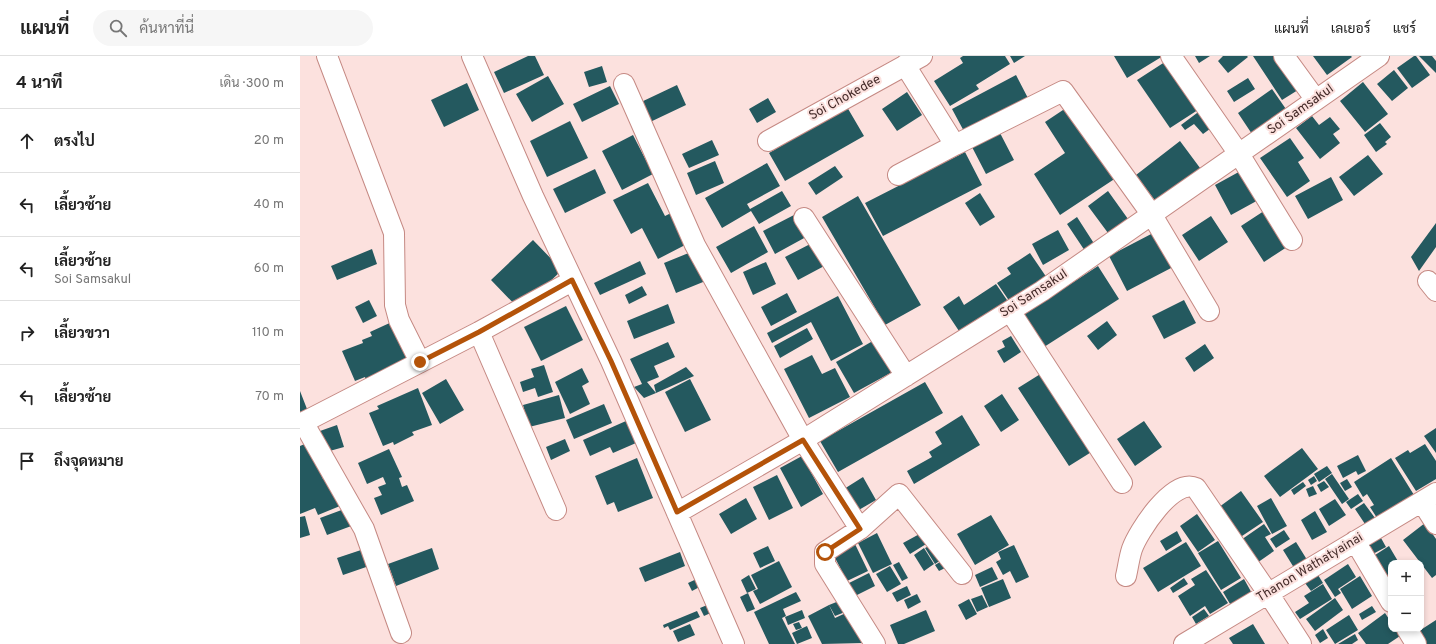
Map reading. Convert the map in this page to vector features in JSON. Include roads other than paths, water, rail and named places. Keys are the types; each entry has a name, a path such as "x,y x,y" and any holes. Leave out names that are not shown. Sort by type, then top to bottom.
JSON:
{"street":[{"path":"327,56 394,233 395,305 399,320 420,362"},
{"path":"472,56 572,280 611,361 734,644"},
{"name":"Soi Chokedee","path":"768,140 922,56"},
{"path":"1171,56 1239,154 1292,240"},
{"path":"1284,56 1316,100"},
{"name":"Soi Samsakul","path":"677,512 803,440 1010,311 1152,215 1379,56"},
{"path":"905,65 955,145"},
{"path":"624,84 695,245 803,440 860,529"},
{"path":"898,175 1063,91 1152,215 1209,311"},
{"path":"804,218 906,376"},
{"path":"401,633 364,529 302,423 479,332 572,280"},
{"path":"1010,311 1122,483"},
{"path":"479,332 556,510"},
{"path":"1126,576 1132,550 1150,515 1175,492 1186,486 1192,486 1196,488 1301,644"},
{"path":"875,644 825,564 825,552 860,529 899,494 962,574"},
{"path":"1429,497 1436,524"},
{"name":"Thanon Wathatyainai","path":"1184,644 1429,497"},
{"path":"1355,541 1388,597"},
{"path":"1409,632 1416,644"}]}
